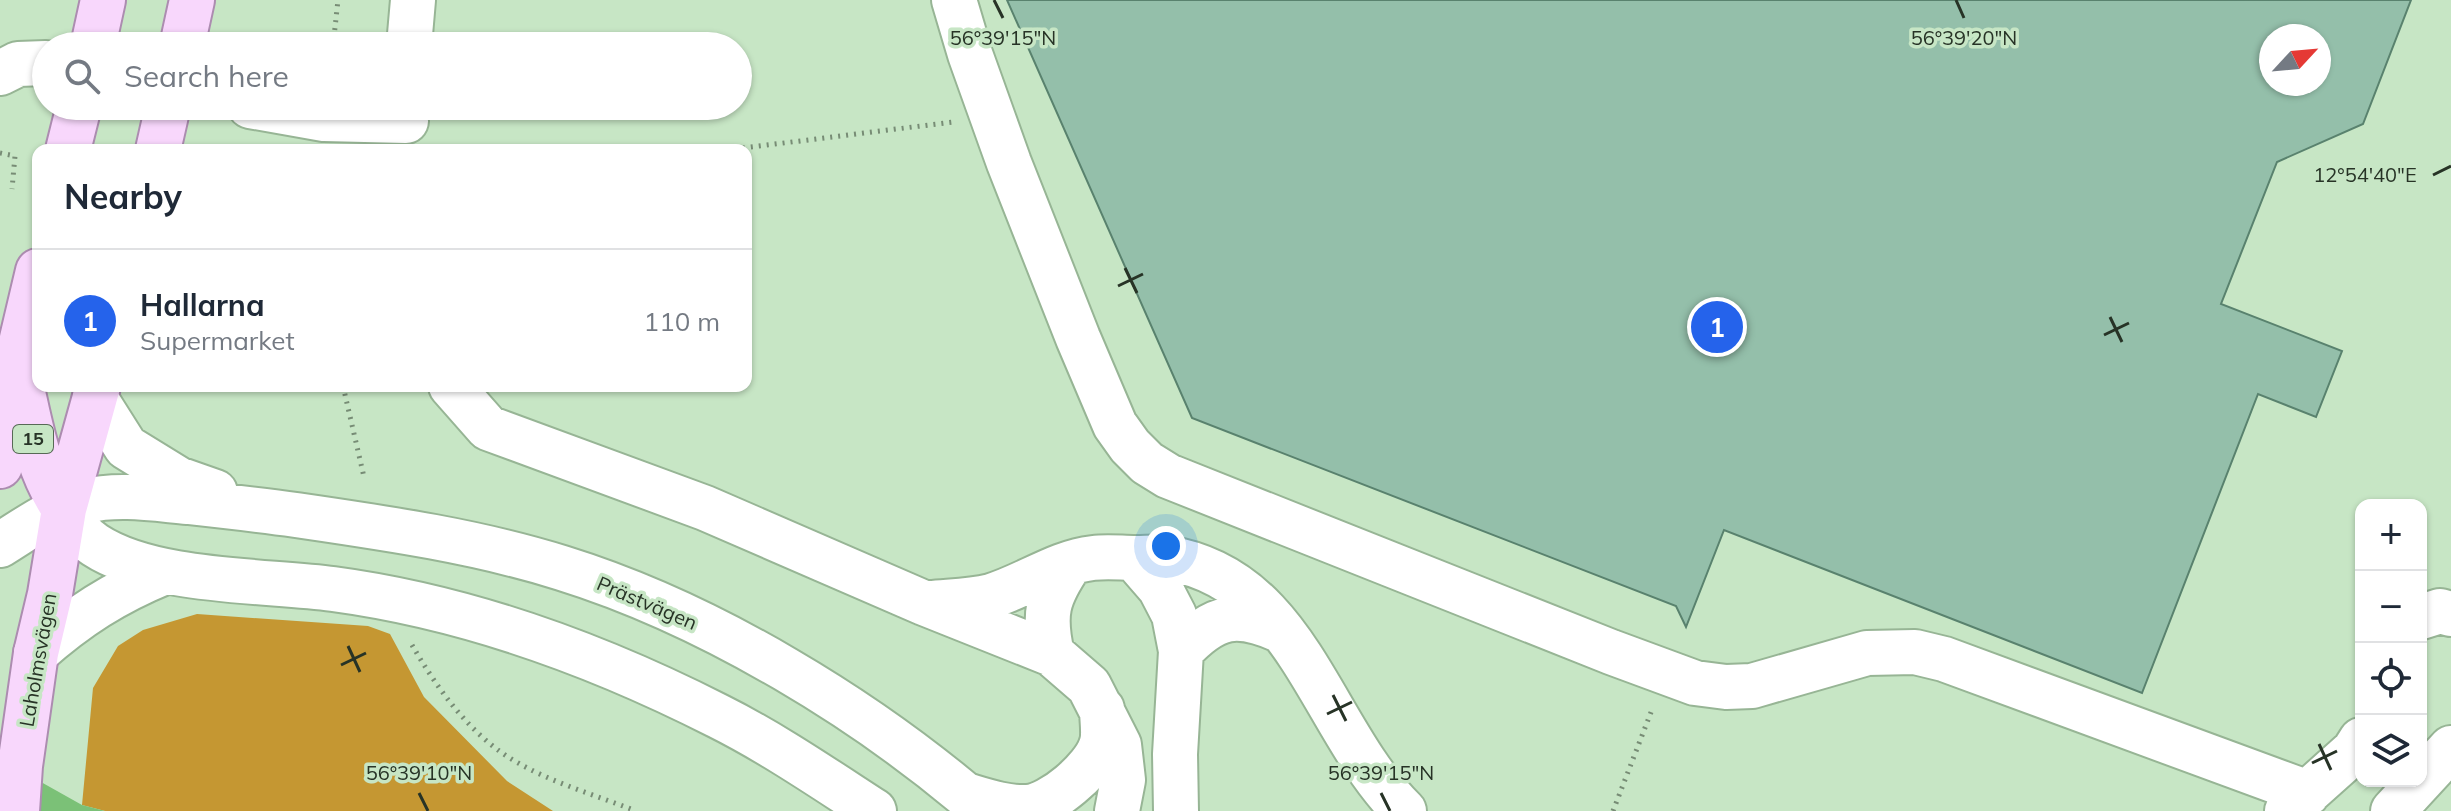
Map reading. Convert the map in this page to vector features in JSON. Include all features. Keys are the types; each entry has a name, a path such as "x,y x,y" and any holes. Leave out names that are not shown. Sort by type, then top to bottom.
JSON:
{"main road":[{"path":"96,32 103,0"},
{"path":"185,32 192,0"},
{"path":"70,144 76,120"},
{"path":"159,144 165,120"},
{"name":"15","path":"0,466 16,364 32,296"},
{"name":"15","path":"16,364 38,461 47,485 64,509"},
{"name":"Laholmsvägen","path":"17,811 36,653 50,594 64,509 96,392"}],"street":[{"path":"410,32 413,0"},
{"path":"954,0 993,118 1115,425 1147,463 1168,476 1695,683 1752,686 1867,653 1915,652 1944,659 2298,802 2355,749"},
{"path":"0,73 18,64 32,64"},
{"path":"336,120 406,126"},
{"name":"Prästvägen","path":"96,392 126,447 148,463 178,479 262,510"},
{"path":"456,392 488,428 705,508 924,603 1052,654 1089,686 1119,745 1123,780 1117,811"},
{"name":"Prästvägen","path":"0,545 41,519 83,501 131,497 353,523 472,545 562,568 634,595 737,643 783,669 865,719 975,803"},
{"path":"64,509 77,529 95,545 165,572 335,589 405,602 477,620 559,647 635,676 720,717 874,811"},
{"path":"924,603 989,596 1070,564 1113,556 1164,558 1220,575 1248,592 1266,609 1305,664 1363,762 1404,811"},
{"path":"1134,558 1160,588 1174,615 1181,651 1175,754 1176,811"},
{"path":"1052,654 1047,610 1053,590 1070,564"},
{"path":"36,653 87,610 165,572"},
{"path":"2427,615 2440,611 2451,614"},
{"path":"1181,651 1195,635 1214,623 1235,618 1255,619 1282,631"},
{"path":"975,803 1030,808 1067,789 1088,769 1102,745 1102,709"},
{"path":"2393,811 2451,748"}],"path":[{"path":"335,32 338,0"},
{"path":"752,147 993,118"},
{"path":"0,153 15,156 12,189"},
{"path":"344,392 364,477"},
{"path":"409,640 431,677 472,728 519,764 636,811"},
{"path":"1613,811 1666,673"}],"shaded area":[{"path":"197,614 368,626 390,634 424,697 507,781 553,811 105,811 82,805 93,688 118,646 143,630"},
{"path":"0,759 82,805 105,811 0,811"}],"building":[{"path":"1007,0 2411,0 2363,124 2277,162 2221,304 2342,351 2316,417 2258,394 2142,693 1724,530 1686,627 1676,606 1192,418"}],"place":[{"name":"Hallarna","path":"1717,327"}]}
